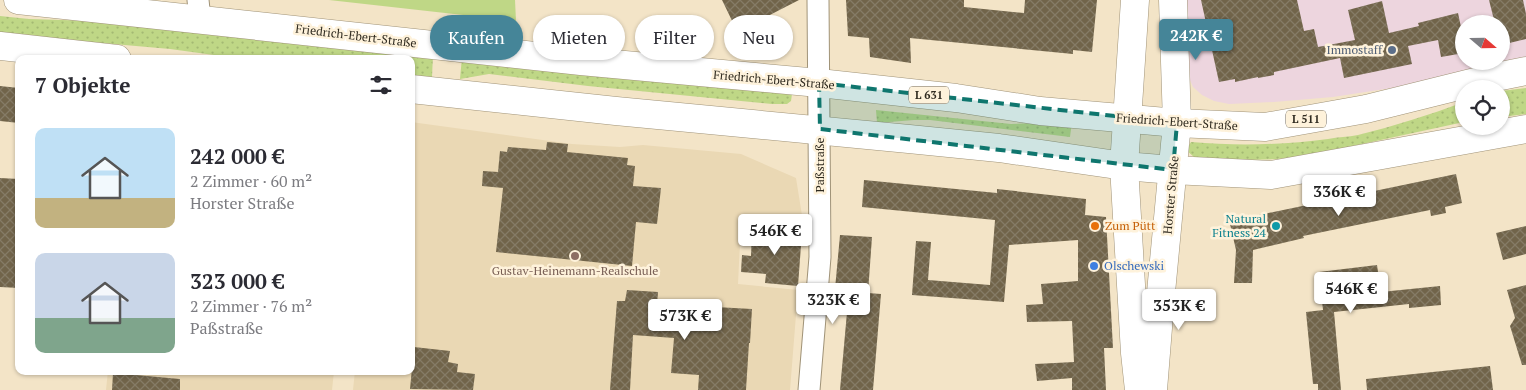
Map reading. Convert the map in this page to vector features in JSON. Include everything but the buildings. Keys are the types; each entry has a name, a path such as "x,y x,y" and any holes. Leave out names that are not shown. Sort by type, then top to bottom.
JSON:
{"main road":[{"name":"Friedrich-Ebert-Straße","path":"18,0 199,10 582,61 819,83 956,98 1040,111 1177,123 1265,127 1366,108 1526,71"},
{"path":"1135,0 1124,166 1135,353 1139,390"},
{"name":"Horster Straße","path":"1153,390 1177,123 1173,0"},
{"path":"0,46 81,55"},
{"path":"415,89 999,148 1124,166 1271,175 1526,129"}],"street":[{"name":"Paßstraße","path":"809,390 820,257 818,0"}],"highlighted area":[{"path":"819,83 956,98 1177,123 1173,170 820,129"}],"shaded area":[{"path":"1179,0 1526,0 1526,64 1510,67 1510,15 1455,15 1455,70 1494,70 1333,97 1274,102 1229,104 1214,101 1202,95 1193,87 1189,78"},
{"name":"Gustav-Heinemann-Realschule","path":"415,123 572,144 620,147 643,145 741,154 796,178 804,228 741,222 738,284 798,290 790,390 353,390 355,375 415,375"},
{"path":"108,375 334,375 332,390 106,390"}],"green space":[{"path":"329,0 515,0 516,15 463,15"},
{"path":"0,16 95,21 430,55 430,60 433,60 432,77 415,76 415,55 214,55 170,49 0,34"},
{"path":"462,60 489,60 792,94 791,101 787,104 772,104 489,74 460,79"},
{"path":"1526,88 1526,114 1510,116 1510,90"},
{"path":"1455,105 1455,124 1311,155 1277,159 1206,161 1194,157 1186,150 1191,142 1277,144 1354,136"},
{"path":"876,110 1011,124 1072,122 1070,137 930,120 877,123"}],"place":[{"name":"Immostaff","path":"1392,50"},
{"name":"Zum Pütt","path":"1095,226"},
{"name":"Natural Fitness 24","path":"1276,226"},
{"name":"Gustav-Heinemann-Realschule","path":"575,256"},
{"name":"Olschewski","path":"1094,266"}]}
